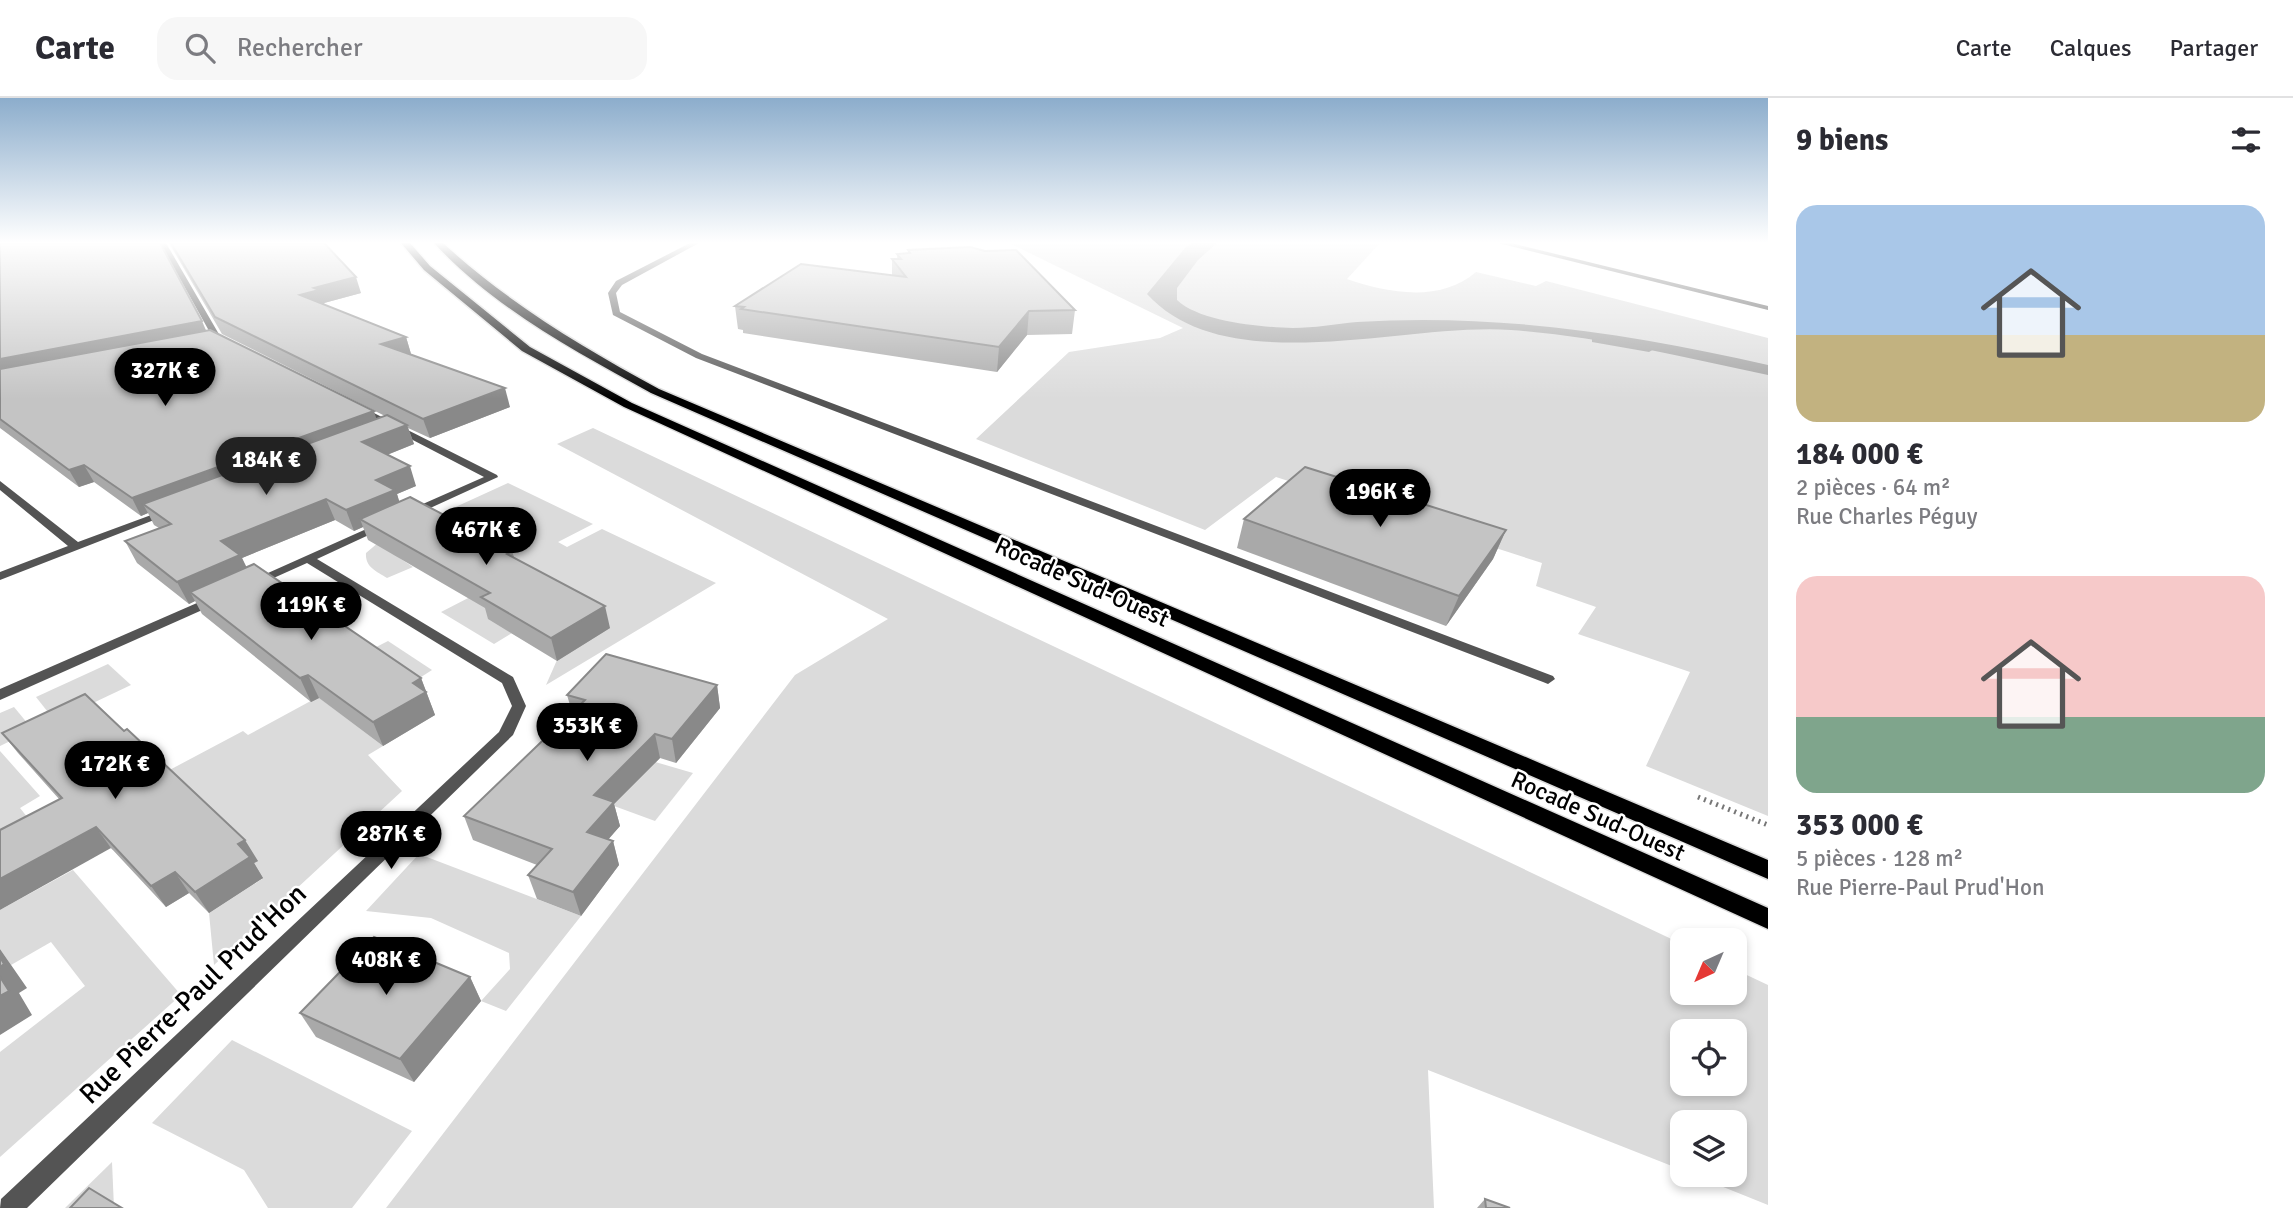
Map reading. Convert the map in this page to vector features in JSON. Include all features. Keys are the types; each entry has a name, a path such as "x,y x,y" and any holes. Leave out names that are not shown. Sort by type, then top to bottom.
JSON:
{"main road":[{"name":"Rocade Sud-Ouest","path":"459,295 526,349 628,405 1768,919"},
{"name":"Rocade Sud-Ouest","path":"500,295 562,340 656,391 1768,870"}],"street":[{"path":"192,295 217,338 241,350"},
{"path":"612,295 616,313 699,356 1548,679"},
{"path":"1714,295 1768,308"},
{"path":"204,341 217,338"},
{"path":"0,695 493,477 347,403"},
{"path":"382,431 394,426"},
{"path":"0,484 76,547"},
{"path":"0,576 178,508"},
{"name":"Rue Pierre-Paul Prud'Hon","path":"9,1208 505,734 519,706 508,680 307,558"}],"shaded area":[{"path":"1115,295 1600,295 1768,338 1768,816 1646,766 1690,672 1578,634 1596,607 1536,586 1542,563 1276,477 1205,530 976,439 1069,352 1160,338 1183,328"},
{"path":"1148,295 1177,295 1177,300 1200,314 1248,325 1293,328 1409,320 1513,323 1564,328 1666,344 1768,365 1768,375 1608,342 1544,333 1468,330 1319,342 1269,342 1223,336 1181,320"},
{"path":"593,428 1670,938 1670,1005 1747,1005 1747,975 1768,985 1768,1205 1723,1187 1747,1187 1747,1110 1670,1110 1670,1165 1428,1070 1434,1208 386,1208 795,675 888,619 557,444"},
{"path":"508,483 593,524 558,542 567,547 602,529 716,583 546,685 557,660 512,633 494,644 441,612 511,576 398,557 413,567 387,578 372,568 366,558 366,553 379,542"},
{"path":"388,641 432,670 407,686 302,685"},
{"path":"108,664 131,685 55,721 36,697"},
{"path":"318,697 383,746 368,755 402,791 214,965 209,913 262,879 197,804 113,850 102,843 81,817 243,731 248,735"},
{"path":"14,707 33,730 0,746 0,713"},
{"path":"580,740 693,773 655,821 595,799"},
{"path":"0,751 40,796 20,808 43,837 0,860"},
{"path":"419,854 581,916 506,1011 481,1001 510,969 509,953 431,918 366,911"},
{"path":"73,870 181,995 0,1157 0,1052 85,986 51,942 11,965 0,949 0,910"},
{"path":"232,1040 412,1131 352,1208 268,1208 244,1170 152,1123"},
{"path":"112,1162 114,1208 65,1208"}],"building":[{"path":"0,295 188,295 202,321 0,359"},
{"path":"202,295 301,295 406,337 381,344 505,388 423,419 215,317"},
{"path":"753,295 1060,295 1075,310 1029,311 999,347 735,306"},
{"path":"210,330 374,411 132,498 84,465 69,470 0,419 0,369"},
{"path":"387,415 407,425 362,442 410,466 376,480 395,490 346,510 326,499 221,541 240,555 177,582 125,541 171,524 143,504"},
{"path":"1305,467 1506,530 1459,596 1244,519"},
{"path":"410,497 512,551 507,554 605,606 551,638 481,597 490,593 360,519"},
{"path":"254,564 421,678 413,683 426,692 373,722 308,675 300,678 190,592"},
{"path":"606,654 717,685 672,739 655,734 594,795 614,802 587,832 613,841 573,892 528,875 552,849 464,816 585,700 567,695"},
{"path":"85,694 124,731 127,729 245,840 238,844 250,857 195,892 175,872 151,886 96,827 0,879 0,830 62,798 2,733"},
{"path":"374,937 470,977 400,1059 300,1013"},
{"path":"0,977 9,991 0,996"},
{"path":"89,1188 122,1208 70,1208"},
{"path":"1485,1199 1510,1208 1486,1208"}],"waterway":[{"path":"1595,340 1649,349"}]}
